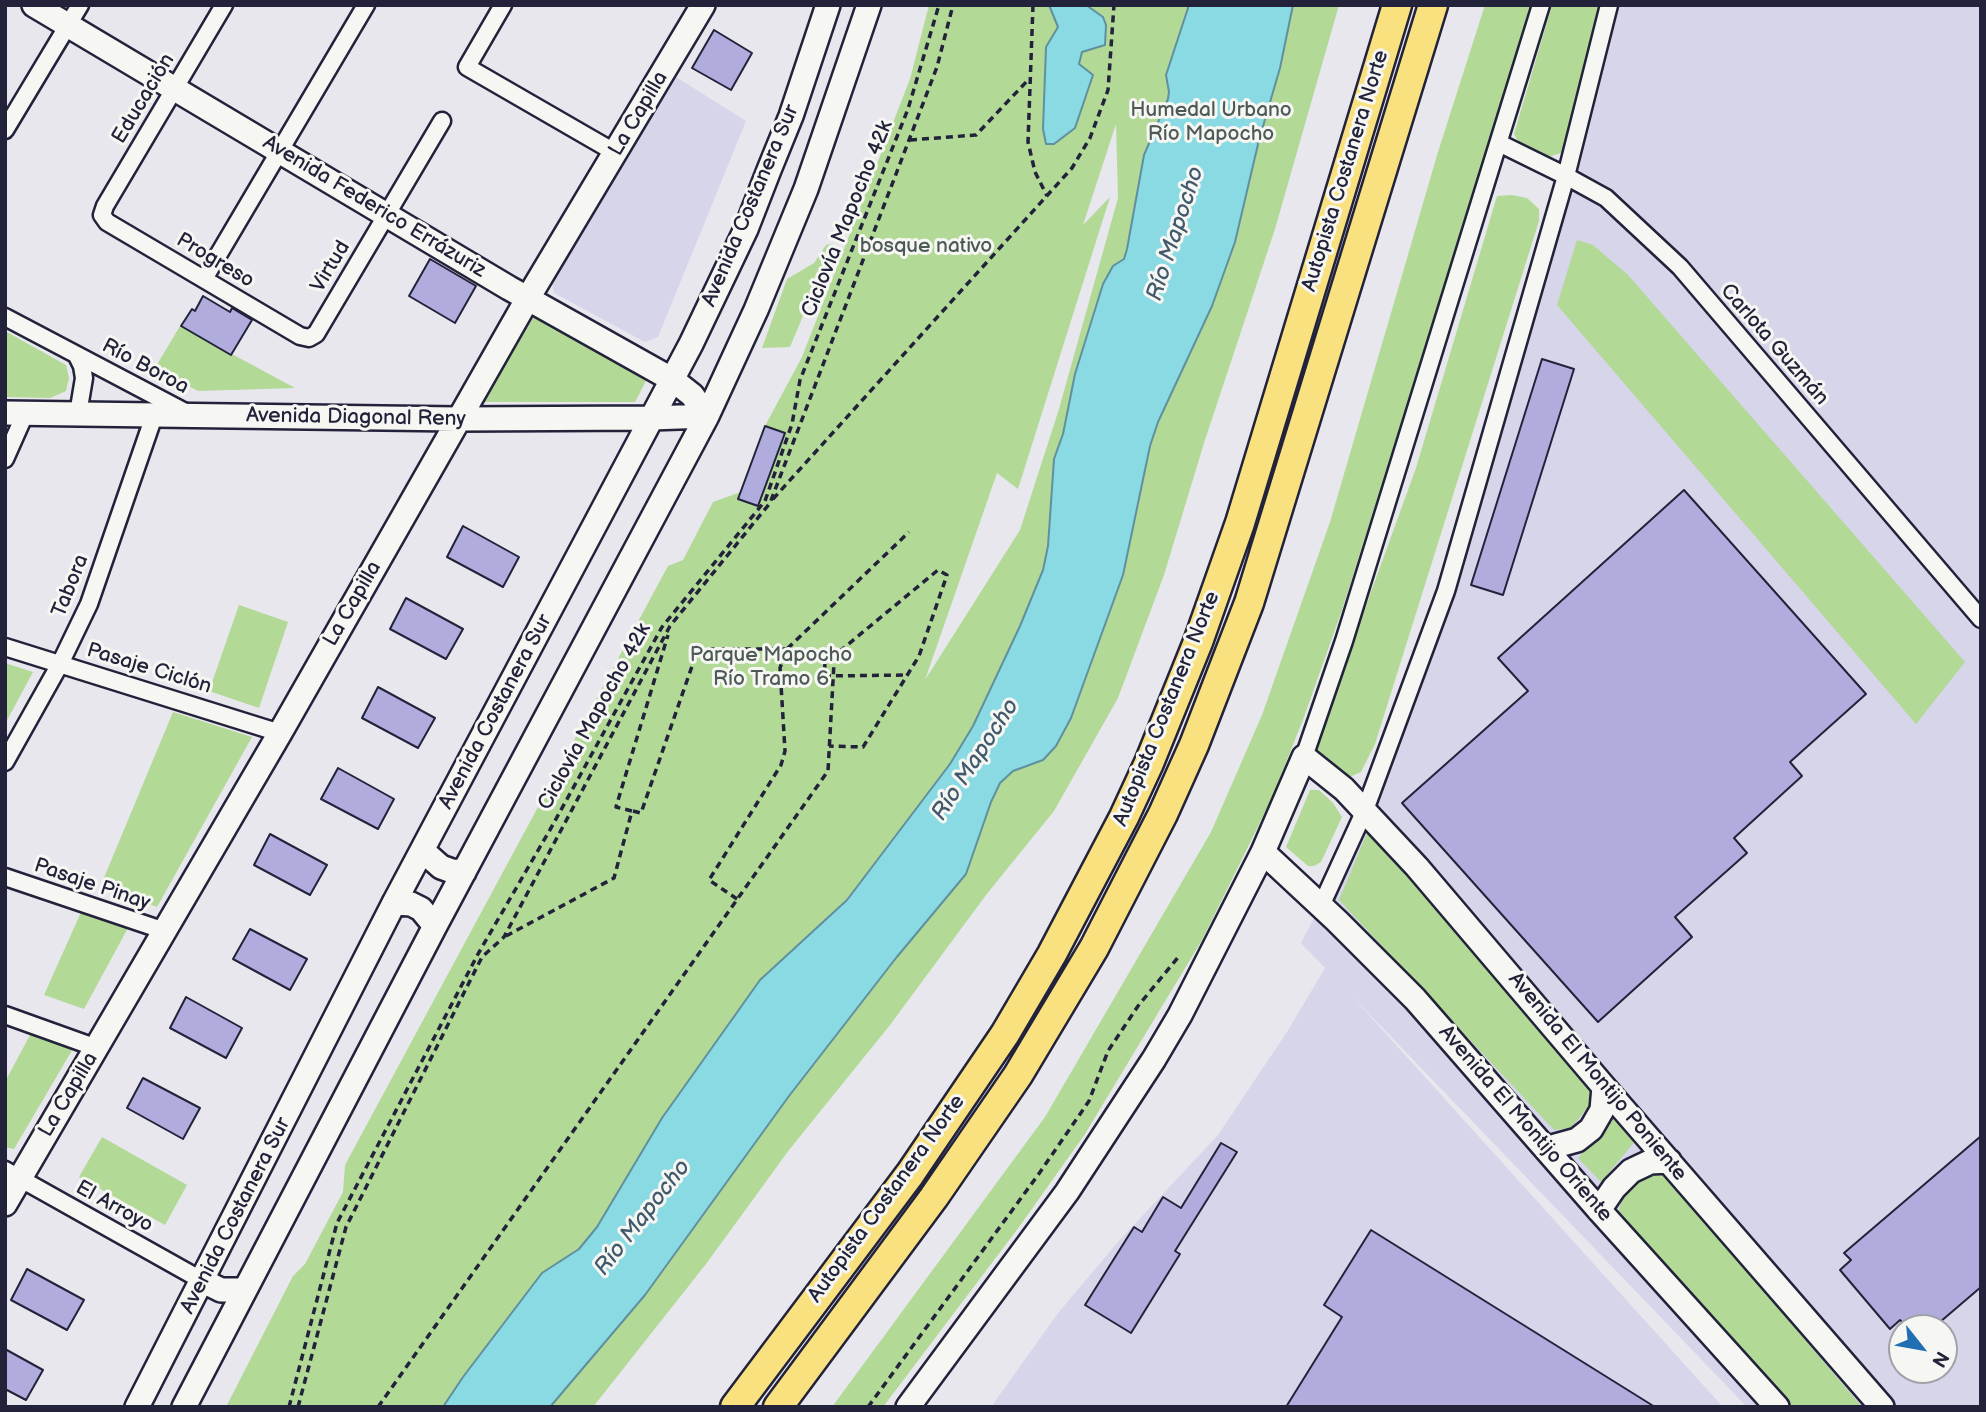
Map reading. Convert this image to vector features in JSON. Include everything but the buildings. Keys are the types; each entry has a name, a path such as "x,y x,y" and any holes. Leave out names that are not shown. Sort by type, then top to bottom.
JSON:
{"highway":[{"name":"Autopista Costanera Norte","path":"734,1407 910,1174 1005,1034 1052,954 1124,817 1198,642 1240,523 1396,5"},
{"name":"Autopista Costanera Norte","path":"778,1407 934,1197 1018,1075 1094,948 1163,814 1249,603 1433,5"}],"street":[{"name":"Avenida Federico Errázuriz","path":"34,5 528,298 673,380 692,395 707,416"},
{"path":"5,130 80,5"},
{"name":"Educación","path":"102,215 224,5"},
{"path":"204,279 366,5"},
{"path":"503,5 467,67 616,153"},
{"name":"La Capilla","path":"5,1204 13,1174 97,1048 528,298 703,5"},
{"name":"Avenida Costanera Sur","path":"137,1407 394,903 673,380 746,229 791,116 828,5"},
{"name":"Avenida Costanera Sur","path":"184,1407 435,926 707,416 757,310 806,189 869,5"},
{"path":"908,1407 1060,1202 1126,1104 1180,1015 1263,852 1304,757 1344,641 1541,5"},
{"path":"1321,906 1365,810 1446,591 1566,176 1609,5"},
{"name":"Virtud","path":"309,338 316,334 442,121"},
{"name":"Carlota Guzmán","path":"1499,143 1606,198 1680,267 1981,619"},
{"name":"Progreso","path":"102,215 107,222 300,336 309,338"},
{"name":"Río Boroa","path":"5,317 193,416"},
{"name":"Río Boroa","path":"77,356 84,378 78,414"},
{"path":"5,459 15,414"},
{"name":"Avenida Diagonal Reny","path":"15,414 458,419 707,416"},
{"name":"Tabora","path":"5,762 60,664 89,604 154,415"},
{"name":"Pasaje Ciclón","path":"5,647 280,733"},
{"name":"Avenida El Montijo Poniente","path":"1304,757 1365,810 1417,867 1882,1407"},
{"path":"423,851 441,867 464,872"},
{"name":"Avenida El Montijo Oriente","path":"1263,852 1415,999 1548,1148 1599,1210 1777,1407"},
{"name":"Pasaje Pinay","path":"5,877 165,932"},
{"path":"394,903 411,904 421,909 435,926"},
{"path":"5,1015 97,1048"},
{"path":"1548,1148 1568,1144 1591,1129 1602,1110 1604,1087"},
{"path":"1599,1210 1614,1188 1631,1171 1650,1162 1669,1161"},
{"name":"El Arroyo","path":"13,1174 203,1281"},
{"path":"203,1281 225,1291 245,1290"}],"path":[{"name":"Ciclovía Mapocho 42k","path":"289,1407 337,1223 478,954 662,627 765,501 792,424 800,380 908,109 939,5"},
{"path":"770,503 937,67 953,5"},
{"path":"1033,5 1028,142 1035,172 1047,196"},
{"path":"504,937 670,626 770,503 1072,168 1082,153 1108,90 1114,5"},
{"path":"909,140 976,135 1030,78"},
{"path":"737,899 709,880 781,765 785,751 780,668 787,649 909,532"},
{"path":"378,1407 828,771 829,746 834,663 840,651 938,570 947,575 919,656 863,747 829,746"},
{"path":"670,626 616,807 641,813 698,649 787,649"},
{"path":"825,664 824,676 909,675"},
{"path":"298,1407 346,1227 482,957 504,937 614,877 632,811"},
{"path":"868,1407 1082,1112 1089,1101 1108,1051 1138,1006 1180,955"}],"shaded area":[{"path":"1619,5 1981,5 1981,1407 1747,1407 1350,994 1723,1407 991,1407 1058,1313 1118,1242 1218,1135 1287,1032 1325,968 1301,943 1375,802 1478,503"},
{"path":"676,77 746,121 658,337 645,342 554,293 552,282"}],"green space":[{"path":"929,5 1339,5 1275,229 1204,443 1164,575 1118,698 1054,811 986,895 890,1025 789,1150 706,1264 593,1407 226,1407 293,1276 305,1264 343,1192 345,1165 668,566 683,560 713,502 741,492 765,426 802,357 910,79","holes":["1116,124 1118,198 1059,409 1020,530 925,680 997,473 1018,489 1110,197 1083,225"]},
{"path":"1485,5 1530,5 1484,162 1342,610 1271,800 1202,940 1085,1134 1019,1227 883,1407 832,1407 1045,1117 1211,832 1262,715 1330,522 1438,152"},
{"path":"1552,5 1601,5 1568,142 1561,153 1548,157 1519,143 1514,134"},
{"path":"1497,196 1527,198 1539,209 1539,221 1375,744 1361,772 1347,778 1314,749 1416,468"},
{"path":"1577,240 1593,245 1628,275 1965,662 1916,724 1557,305"},
{"path":"833,244 790,347 762,348 787,279 814,263 826,245"},
{"path":"535,315 646,381 635,402 482,402"},
{"path":"180,326 295,388 198,391 155,368"},
{"path":"5,331 66,365 69,378 66,391 50,398 5,397"},
{"path":"239,605 288,622 259,708 209,691"},
{"path":"5,663 33,672 5,724"},
{"path":"173,712 252,737 157,907 101,885"},
{"path":"1310,790 1319,790 1333,803 1342,817 1321,862 1314,866 1308,866 1286,847"},
{"path":"1367,833 1380,840 1598,1089 1596,1097 1571,1128 1554,1130 1339,900"},
{"path":"82,910 129,926 84,1009 44,995"},
{"path":"31,1033 74,1047 14,1149 5,1147 5,1082"},
{"path":"1615,1116 1636,1140 1601,1182 1578,1158"},
{"path":"102,1137 187,1185 165,1225 79,1177"},
{"path":"1654,1170 1672,1183 1862,1407 1789,1407 1625,1223 1618,1214 1622,1197 1640,1174"}],"water":[{"path":"1049,5 1086,5 1103,17 1106,25 1105,45 1082,52 1079,64 1093,75 1075,128 1054,144 1046,144 1043,129 1046,47 1058,27"},
{"name":"Río Mapocho","path":"1189,5 1293,5 1280,68 1259,140 1235,242 1212,306 1158,422 1150,446 1123,575 1071,718 1056,746 1043,760 1013,771 1000,783 966,874 896,958 789,1096 645,1295 550,1407 443,1407 542,1273 579,1249 597,1227 662,1118 760,980 847,900 950,764 973,726 1043,570 1048,546 1054,459 1063,434 1075,374 1103,284 1113,266 1124,259 1144,155 1168,99 1166,75"}],"park label":[{"name":"Humedal Urbano Río Mapocho","path":"1211,123"},
{"name":"bosque nativo","path":"926,247"},
{"name":"Parque Mapocho Río Tramo 6","path":"771,668"}]}
